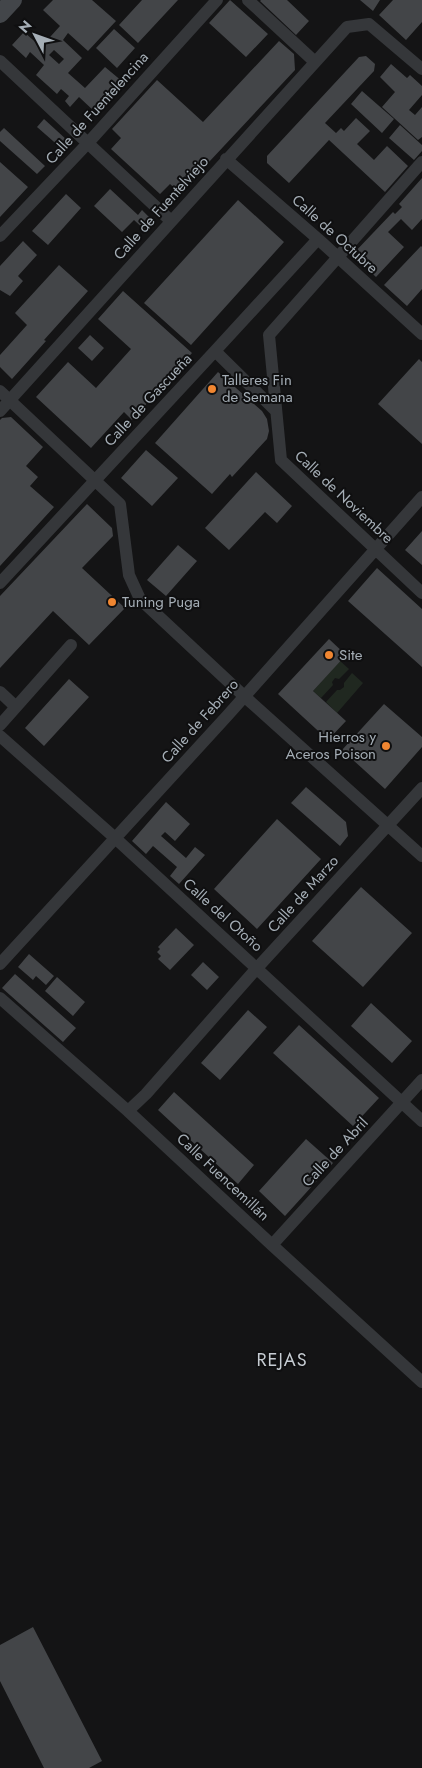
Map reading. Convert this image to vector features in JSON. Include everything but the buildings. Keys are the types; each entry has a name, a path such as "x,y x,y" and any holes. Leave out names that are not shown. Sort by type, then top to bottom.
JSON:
{"street":[{"path":"0,14 13,0"},
{"name":"Calle de Fuentelencina","path":"0,236 88,143 217,0"},
{"path":"248,0 315,62"},
{"name":"Calle de Fuentelviejo","path":"0,411 347,27 369,24 422,69"},
{"path":"0,61 171,221"},
{"name":"Calle de Octubre","path":"226,159 318,239 422,334"},
{"name":"Calle de Noviembre","path":"422,162 269,335 281,460 422,593"},
{"name":"Calle de Gascueña","path":"0,583 318,239"},
{"path":"215,352 275,410"},
{"path":"0,391 120,504 129,575 140,599 244,696 422,856"},
{"name":"Calle de Febrero","path":"0,964 422,497"},
{"path":"0,725 71,645"},
{"path":"0,692 16,707"},
{"name":"Calle del Otoño","path":"0,736 257,968 422,1121"},
{"name":"Calle de Marzo","path":"128,1111 146,1094 257,968 422,788"},
{"name":"Calle Fuencemillán","path":"0,998 128,1111 272,1245 419,1374"},
{"name":"Calle de Abril","path":"272,1245 422,1080"}],"shaded area":[{"path":"340,661 349,669 339,679 335,678 332,682 333,685 321,698 313,691"},
{"path":"352,673 363,683 337,713 326,702 337,690 344,687 344,683"}],"place":[{"name":"Talleres Fin de Semana","path":"212,389"},
{"name":"Tuning Puga","path":"112,602"},
{"name":"Site","path":"329,655"},
{"name":"Hierros y Aceros Poison","path":"386,746"}],"district":[{"name":"REJAS","path":"282,1360"}]}
